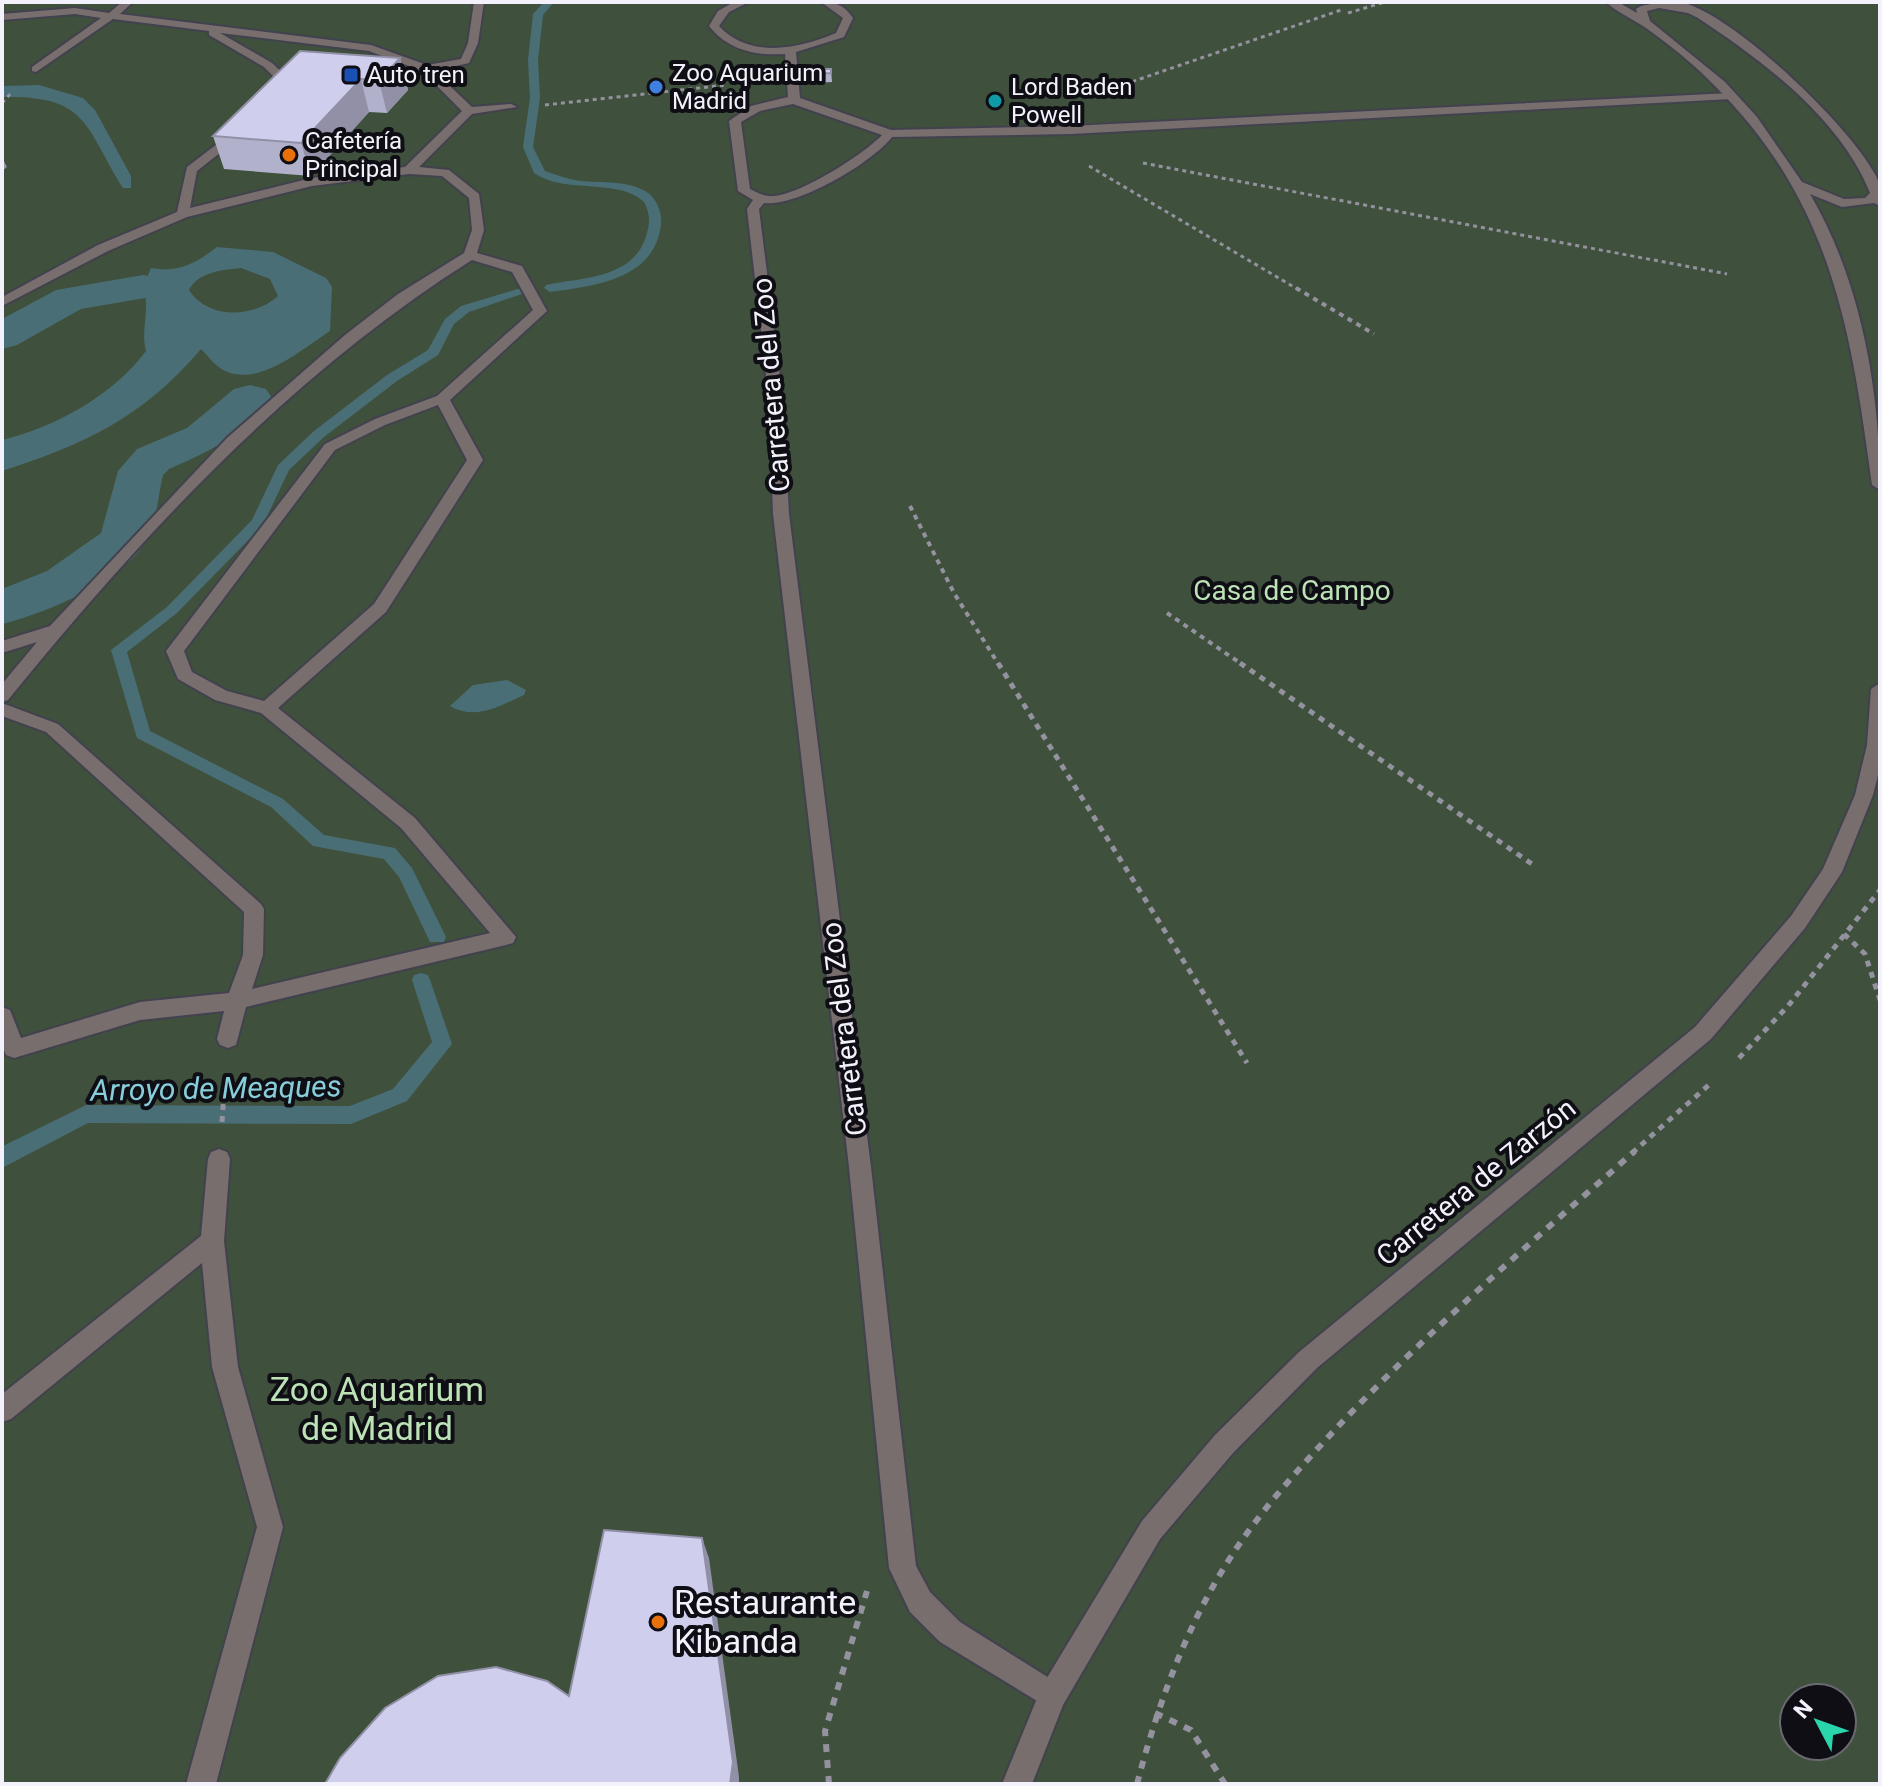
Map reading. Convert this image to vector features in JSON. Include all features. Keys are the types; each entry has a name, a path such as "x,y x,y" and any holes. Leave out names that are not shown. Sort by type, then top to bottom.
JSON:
{"street":[{"path":"36,69 128,2"},
{"path":"426,69 465,61 473,43 479,2"},
{"path":"744,2 716,18 714,26 719,35 747,47 790,50 827,42 847,27 848,18 843,11 826,2"},
{"path":"1611,2 1645,21 1693,56 1731,96 1799,185 1841,278 1860,350 1880,485"},
{"path":"1676,2 1699,12 1791,84 1843,138 1879,197 1842,203 1799,185"},
{"path":"1645,21 1641,9 1649,6 1699,12"},
{"path":"2,17 75,11 371,48 426,69 469,111"},
{"path":"206,29 268,65 286,82 271,108"},
{"path":"790,50 794,100"},
{"path":"889,134 872,153 782,199 760,200 744,191 735,121 747,111 765,103 794,100 889,134 1071,130 1731,96"},
{"path":"409,170 469,111 511,107"},
{"path":"183,214 191,170 248,126"},
{"path":"2,302 103,248 183,214 312,182 409,170 445,173 475,197 478,230 470,255 403,297 350,338 232,441 56,630 2,696"},
{"name":"Carretera del Zoo","path":"760,200 753,209 776,401 781,514 860,1167 903,1568 920,1602 950,1632 1052,1696"},
{"path":"2,1016 8,1053 140,1011 237,1001 506,937 408,823 267,708 221,696 184,675 175,651 330,447 380,422 442,399 540,311 517,269 470,255"},
{"path":"267,708 380,608 475,460 442,399"},
{"path":"2,647 56,630"},
{"name":"Carretera de Zarzón","path":"1052,1696 1151,1530 1224,1444 1330,1341 1703,1033 1804,913 1832,872 1864,795 1876,745 1880,689"},
{"path":"2,709 52,728 254,909 253,955 228,1039"},
{"path":"201,1784 270,1527 225,1367 212,1241 219,1159"},
{"path":"2,1410 212,1241"},
{"path":"1017,1784 1052,1696"}],"path":[{"path":"1348,13 1385,2"},
{"path":"1092,95 1341,10"},
{"path":"557,104 794,77"},
{"path":"1142,163 1727,274"},
{"path":"1101,173 1374,334"},
{"path":"910,506 954,593 1247,1063"},
{"path":"1167,613 1532,864"},
{"path":"1730,1066 1788,1006 1880,890"},
{"path":"1804,913 1858,942 1867,954 1880,1000"},
{"path":"219,1159 228,1039"},
{"path":"1137,1784 1155,1713 1219,1576 1274,1497 1380,1381 1505,1264 1720,1075"},
{"path":"829,1784 825,1731 872,1574 903,1568"},
{"path":"1155,1713 1180,1719 1195,1729 1225,1784"}],"green space":[{"name":"Casa de Campo","path":"2,2 1880,2 1880,1784 2,1784"}],"shaded area":[{"path":"39,85 83,98 95,110 131,176 131,188 123,188 90,131 68,108 30,98 2,97 2,86"},
{"path":"217,247 273,252 326,278 332,287 330,331 280,364 252,374 238,375 225,371 201,349 157,393 111,425 60,450 2,471 2,440 43,427 82,407 117,382 146,351 143,287 151,268 178,268","holes":["241,268 270,279 278,296 257,309 244,312 219,311 208,307 189,290 198,279 226,270"]},
{"path":"507,680 526,690 524,695 479,712 450,706 473,685"}],"building":[{"path":"300,51 400,58 379,81 361,79 301,143 213,136"},
{"path":"813,69 831,69 831,73 813,74"},
{"name":"Restaurante Kibanda","path":"604,1530 702,1538 733,1762 730,1784 325,1784 340,1758 385,1708 438,1676 496,1667 547,1681 569,1696"}],"waterway":[{"name":"Arroyo de Meaques","path":"549,2 538,14 533,60 535,98 528,147 540,173 569,182 633,190 649,200 655,217 650,244 642,257 630,267 601,280 550,288"},
{"path":"2,336 70,299 143,287"},
{"name":"Arroyo de Meaques","path":"437,937 406,873 389,853 319,841 277,803 143,734 119,650 172,610 258,522 283,468 319,434 392,378 433,352 449,322 465,309 525,291"},
{"path":"2,608 65,582 106,555 124,538 141,471 153,459 203,438 250,398"},
{"name":"Arroyo de Meaques","path":"2,1159 86,1114 351,1115 400,1095 442,1044 421,980"}],"place":[{"name":"Auto tren","path":"351,75"},
{"name":"Zoo Aquarium Madrid","path":"656,87"},
{"name":"Lord Baden Powell","path":"995,101"},
{"name":"Cafetería Principal","path":"289,155"},
{"name":"Restaurante Kibanda","path":"658,1622"}],"park label":[{"name":"Zoo Aquarium de Madrid","path":"377,1408"}]}
